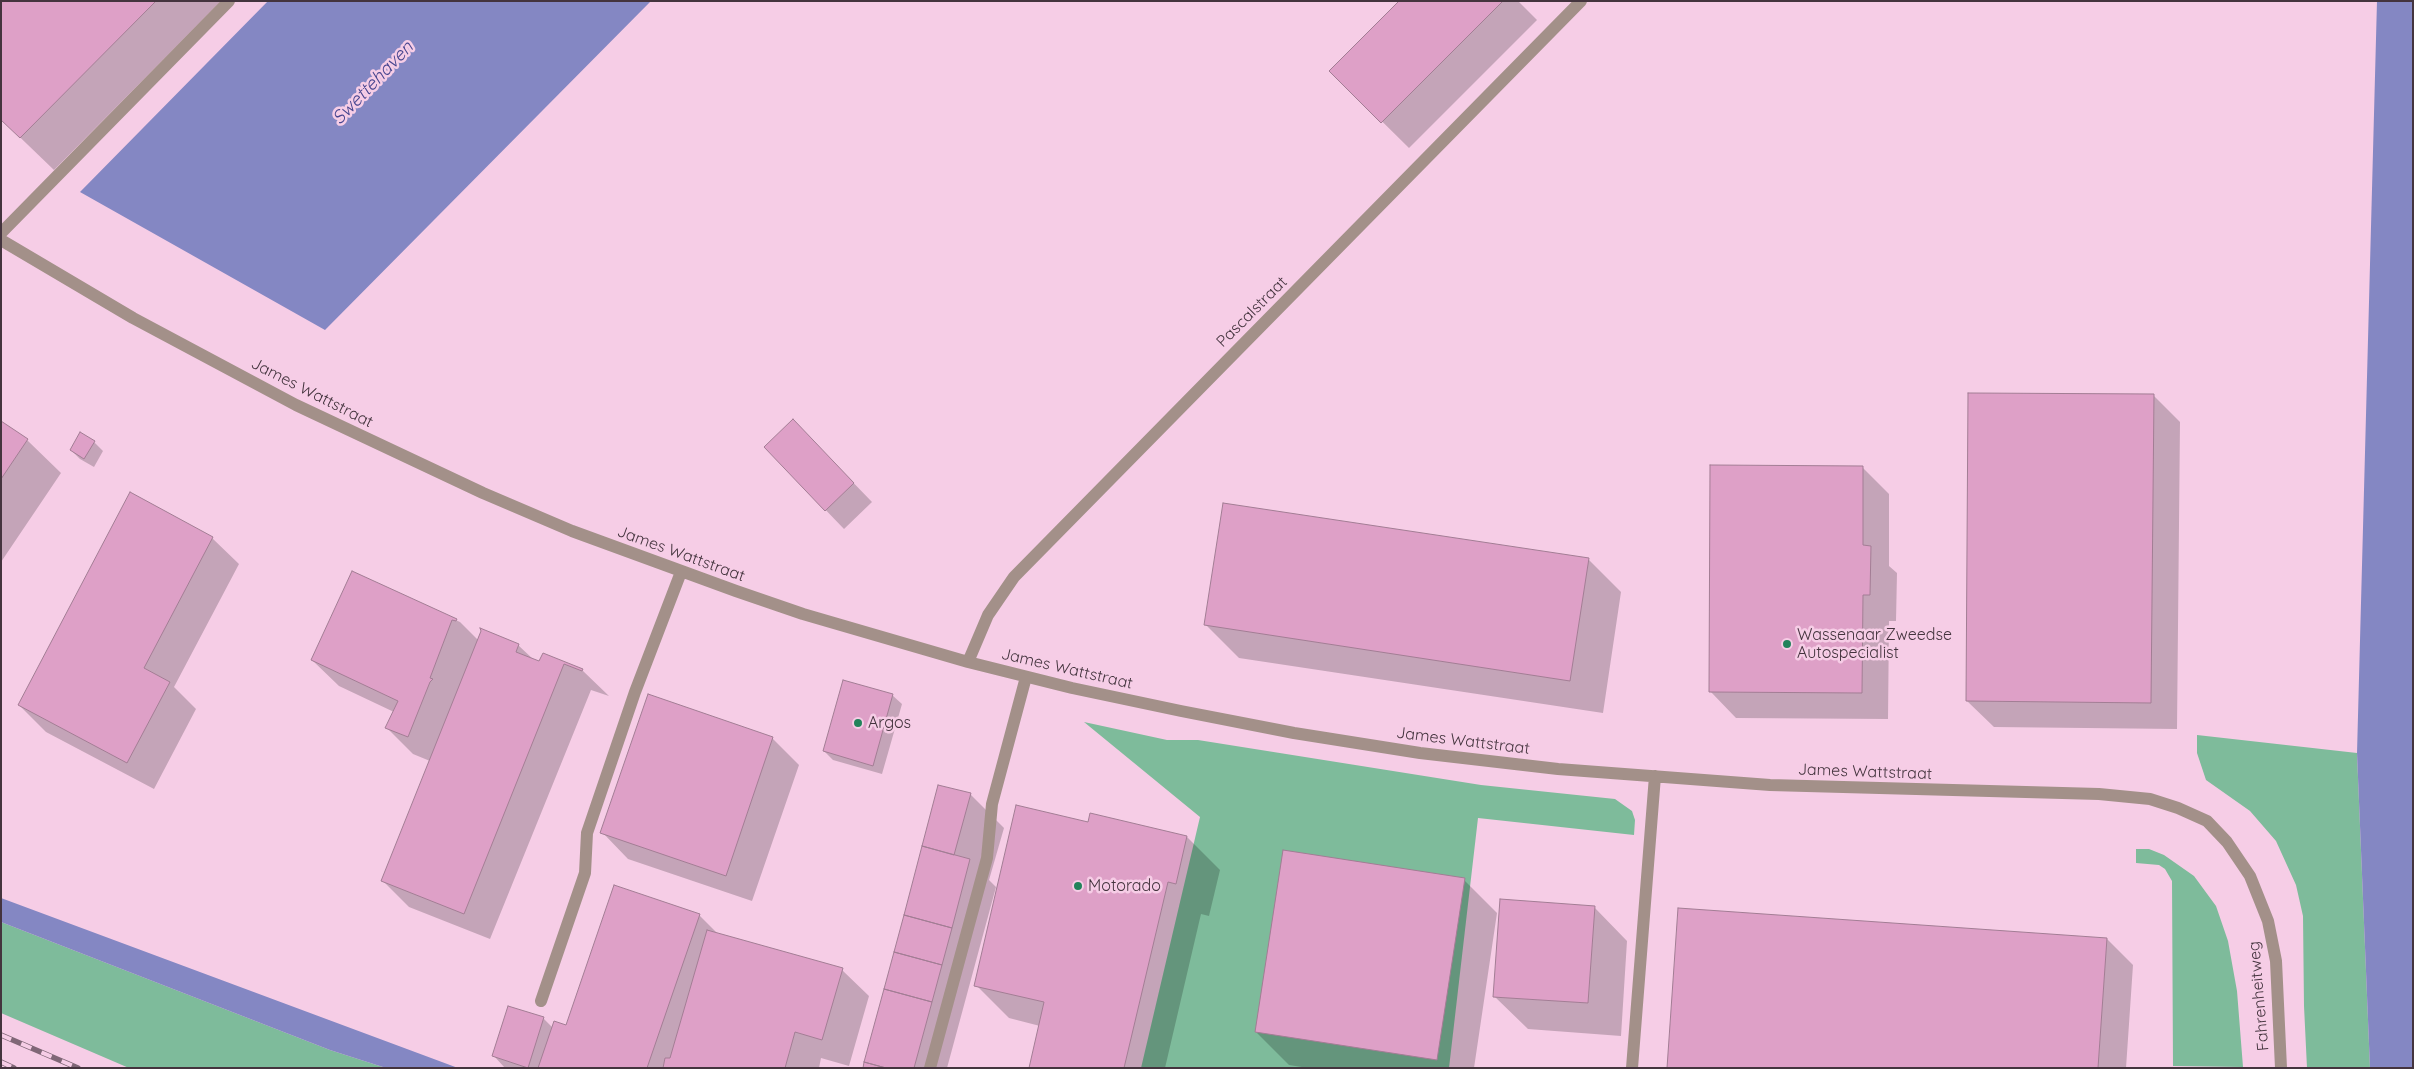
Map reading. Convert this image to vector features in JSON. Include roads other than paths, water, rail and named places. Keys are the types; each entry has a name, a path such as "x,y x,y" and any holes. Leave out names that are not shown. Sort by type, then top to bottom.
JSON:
{"street":[{"path":"1,233 230,1"},
{"name":"Pascalstraat","path":"968,662 988,615 1014,577 1581,1"},
{"name":"James Wattstraat","path":"1,240 133,318 296,405 572,531 680,572 803,614 968,662 1026,677 1181,711 1294,733 1420,753 1558,769 1770,785 2099,794 2150,799 2207,821"},
{"path":"541,1001 585,873 587,833 635,692 680,572"},
{"path":"930,1068 986,858 992,804 1026,677"},
{"path":"1632,1068 1655,776"},
{"name":"Fahrenheitweg","path":"2207,821 2227,842 2250,876 2268,921 2276,961 2281,1068"}],"water":[{"name":"Swettehaven","path":"268,1 651,1 325,330 80,192"},
{"path":"2377,1 2413,1 2413,1068 2370,1068 2357,753"},
{"path":"1,898 458,1068 386,1068 330,1050 1,922"}],"railway":[{"path":"1,1035 78,1068"},
{"path":"1,1062 14,1068"}],"place":[{"name":"Wassenaar Zweedse Autospecialist","path":"1787,644"},
{"name":"Argos","path":"858,723"},
{"name":"Motorado","path":"1078,886"}]}
